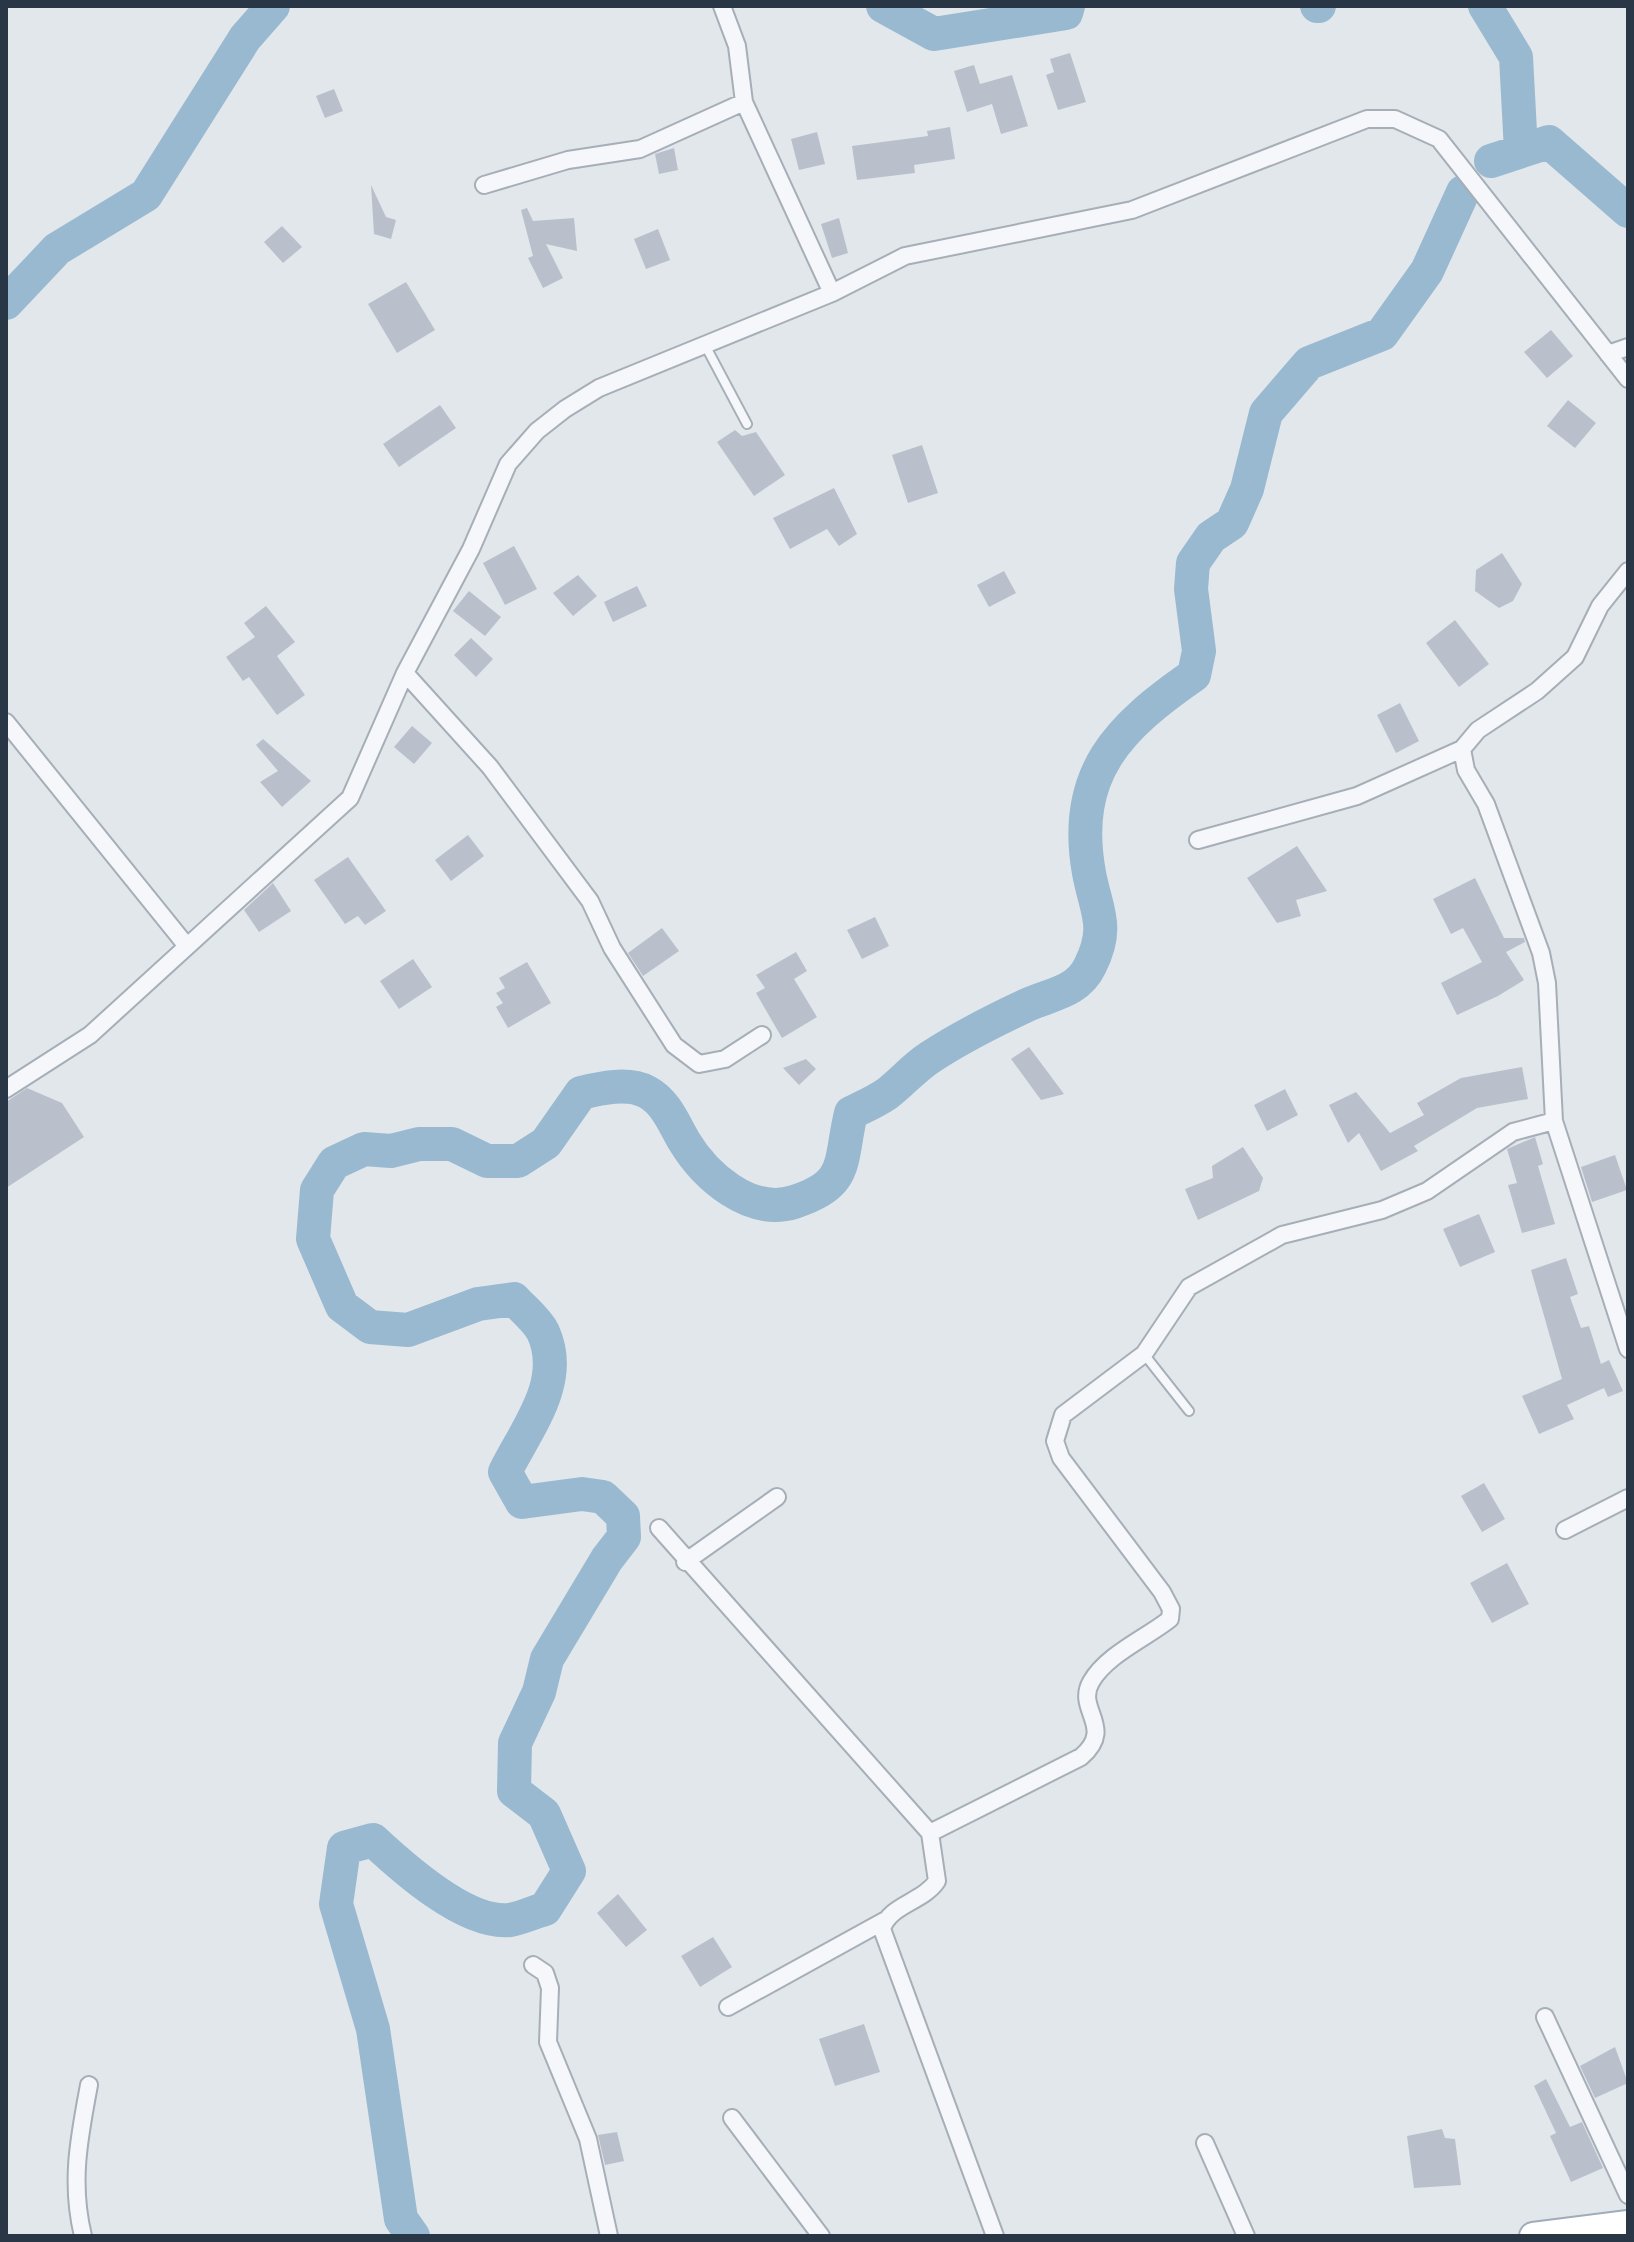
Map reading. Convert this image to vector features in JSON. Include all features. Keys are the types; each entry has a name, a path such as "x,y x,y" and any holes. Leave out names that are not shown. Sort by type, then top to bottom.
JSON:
{"main road":[{"path":"1533,2236 1628,2224"}],"street":[{"path":"722,6 737,46 744,102 832,293"},
{"path":"484,185 568,160 640,149 744,102"},
{"path":"6,1089 90,1035 350,798 405,673 471,549 508,464 537,431 599,388 832,293 905,256 1132,210 1246,168 1346,124 1395,119 1439,139 1485,193 1628,379"},
{"path":"1608,354 1628,347"},
{"path":"1198,840 1357,796 1462,749 1478,730 1537,691 1575,657 1600,606 1628,571"},
{"path":"405,673 490,767 590,901 612,948 674,1045 699,1064 725,1059 762,1035"},
{"path":"6,722 186,945"},
{"path":"1462,749 1466,770 1486,804 1541,953 1547,983 1554,1121 1628,1349"},
{"path":"930,1833 1081,1757 1092,1747 1097,1731 1087,1694 1090,1683 1103,1668 1170,1619 1171,1609 1162,1592 1061,1458 1055,1441 1063,1415 1144,1354 1189,1287 1217,1270 1282,1235 1382,1210 1427,1191 1513,1132 1529,1125 1554,1121"},
{"path":"685,1562 777,1497"},
{"path":"1565,1530 1628,1498"},
{"path":"659,1528 685,1562 930,1833 937,1881 929,1894 728,2007"},
{"path":"884,1921 882,1929 895,1972 995,2236"},
{"path":"533,1965 545,1973 550,1988 548,2042 588,2139 609,2236"},
{"path":"1545,2017 1628,2195"},
{"path":"83,2236 74,2190 74,2161 89,2085"},
{"path":"732,2118 821,2236"},
{"path":"1205,2143 1246,2236"}],"lane":[{"path":"705,345 747,424"},
{"path":"1144,1354 1189,1411"}],"building":[{"path":"1070,53 1086,102 1058,110 1046,75 1054,72 1050,59"},
{"path":"974,65 980,84 1012,75 1028,126 1001,134 992,104 967,112 954,71"},
{"path":"334,89 343,111 325,118 316,96"},
{"path":"950,127 955,159 914,165 915,173 857,180 852,146 928,136 927,131"},
{"path":"817,132 825,164 799,170 791,139"},
{"path":"674,148 678,170 659,174 655,154"},
{"path":"371,185 386,217 396,220 391,239 374,234"},
{"path":"527,208 533,221 574,218 577,251 546,244 563,278 543,288 528,258 533,256 521,210"},
{"path":"839,218 848,253 832,258 821,224"},
{"path":"282,226 302,247 283,263 264,242"},
{"path":"658,229 670,260 646,269 634,239"},
{"path":"406,282 435,330 397,353 368,304"},
{"path":"1551,330 1573,356 1547,378 1524,352"},
{"path":"1568,400 1596,423 1575,448 1547,426"},
{"path":"440,405 456,428 399,467 383,444"},
{"path":"735,430 742,436 756,432 785,475 754,496 717,442"},
{"path":"922,445 938,493 908,503 892,455"},
{"path":"834,488 857,534 839,546 827,529 790,549 773,518"},
{"path":"514,546 537,589 505,605 483,563"},
{"path":"1502,553 1522,584 1513,601 1499,608 1475,591 1476,570"},
{"path":"1004,571 1016,593 989,607 977,585"},
{"path":"578,575 597,596 573,616 553,593"},
{"path":"637,586 647,606 613,622 604,602"},
{"path":"469,591 501,617 485,636 453,611"},
{"path":"266,606 295,642 277,656 305,695 277,715 249,677 243,681 226,657 255,637 244,623"},
{"path":"1455,620 1489,664 1459,687 1426,643"},
{"path":"471,638 493,659 476,677 454,655"},
{"path":"1400,703 1419,741 1396,753 1377,715"},
{"path":"412,726 432,743 414,764 394,747"},
{"path":"263,739 311,781 282,807 260,782 278,771 256,745"},
{"path":"468,835 484,856 451,881 435,860"},
{"path":"1297,846 1327,891 1296,900 1301,916 1277,923 1247,878"},
{"path":"348,857 386,911 365,925 358,916 345,924 314,880"},
{"path":"1475,878 1504,938 1524,938 1525,942 1506,952 1524,980 1457,1015 1441,983 1482,962 1463,928 1451,934 1433,899"},
{"path":"273,883 291,911 259,932 244,910"},
{"path":"875,917 889,946 862,959 847,930"},
{"path":"662,928 679,951 643,976 628,953"},
{"path":"796,952 807,971 794,979 817,1017 782,1038 756,993 765,988 756,975"},
{"path":"413,959 432,987 399,1009 380,981"},
{"path":"527,962 551,1003 508,1028 496,1007 503,1003 496,993 505,988 499,978"},
{"path":"1029,1047 1064,1094 1041,1100 1011,1059"},
{"path":"806,1059 816,1069 799,1085 783,1068"},
{"path":"1522,1067 1528,1099 1477,1108 1414,1146 1418,1151 1381,1171 1359,1133 1348,1143 1329,1105 1356,1092 1390,1133 1424,1115 1417,1103 1461,1078"},
{"path":"27,1088 62,1103 84,1137 6,1188 6,1102"},
{"path":"1285,1089 1298,1115 1267,1131 1254,1105"},
{"path":"1535,1137 1543,1164 1538,1166 1555,1224 1522,1233 1508,1185 1517,1183 1507,1149"},
{"path":"1243,1147 1263,1178 1259,1191 1198,1220 1185,1189 1213,1178 1212,1166"},
{"path":"1615,1155 1627,1190 1592,1202 1581,1167"},
{"path":"1479,1214 1495,1252 1460,1267 1443,1229"},
{"path":"1566,1258 1578,1294 1570,1297 1581,1328 1589,1326 1601,1364 1609,1360 1623,1391 1608,1397 1604,1388 1567,1405 1574,1419 1539,1434 1522,1396 1562,1379 1531,1270"},
{"path":"1484,1483 1505,1519 1482,1532 1461,1496"},
{"path":"1507,1563 1529,1604 1492,1623 1470,1583"},
{"path":"618,1894 647,1930 626,1947 597,1913"},
{"path":"713,1937 732,1967 700,1987 681,1956"},
{"path":"864,2024 880,2072 835,2086 819,2039"},
{"path":"1615,2047 1628,2083 1595,2098 1580,2066"},
{"path":"1546,2079 1570,2127 1582,2122 1603,2168 1571,2182 1550,2136 1556,2133 1534,2086"},
{"path":"1442,2129 1445,2138 1455,2139 1461,2185 1414,2188 1407,2136"},
{"path":"617,2132 624,2161 605,2165 598,2135"}],"waterway":[{"path":"6,303 57,249 146,195 245,38 273,6"},
{"path":"883,6 934,34 1066,13 1068,6"},
{"path":"1485,6 1516,57 1521,151"},
{"path":"1491,161 1549,142 1628,211"},
{"path":"413,2236 401,2219 373,2029 336,1904 344,1848 373,1840 436,1892 455,1904 493,1919 510,1920 545,1909 569,1871 544,1814 514,1791 515,1743 539,1692 547,1659 607,1559 624,1537 623,1516 603,1497 582,1494 522,1502 505,1472 547,1387 549,1351 543,1332 534,1319 514,1299 478,1304 408,1330 370,1327 342,1306 313,1239 317,1190 334,1163 364,1149 391,1151 419,1144 452,1144 487,1161 518,1161 546,1143 581,1093 623,1087 640,1089 654,1096 669,1114 693,1154 730,1190 761,1203 778,1205 794,1202 825,1188 839,1170 851,1113 888,1093 924,1062 952,1044 1078,982 1096,952 1100,929 1085,838 1087,807 1095,780 1123,734 1167,694 1194,675 1199,651 1191,589 1193,563 1211,537 1232,523 1247,489 1266,413 1309,363 1382,334 1427,271 1463,192"}]}
